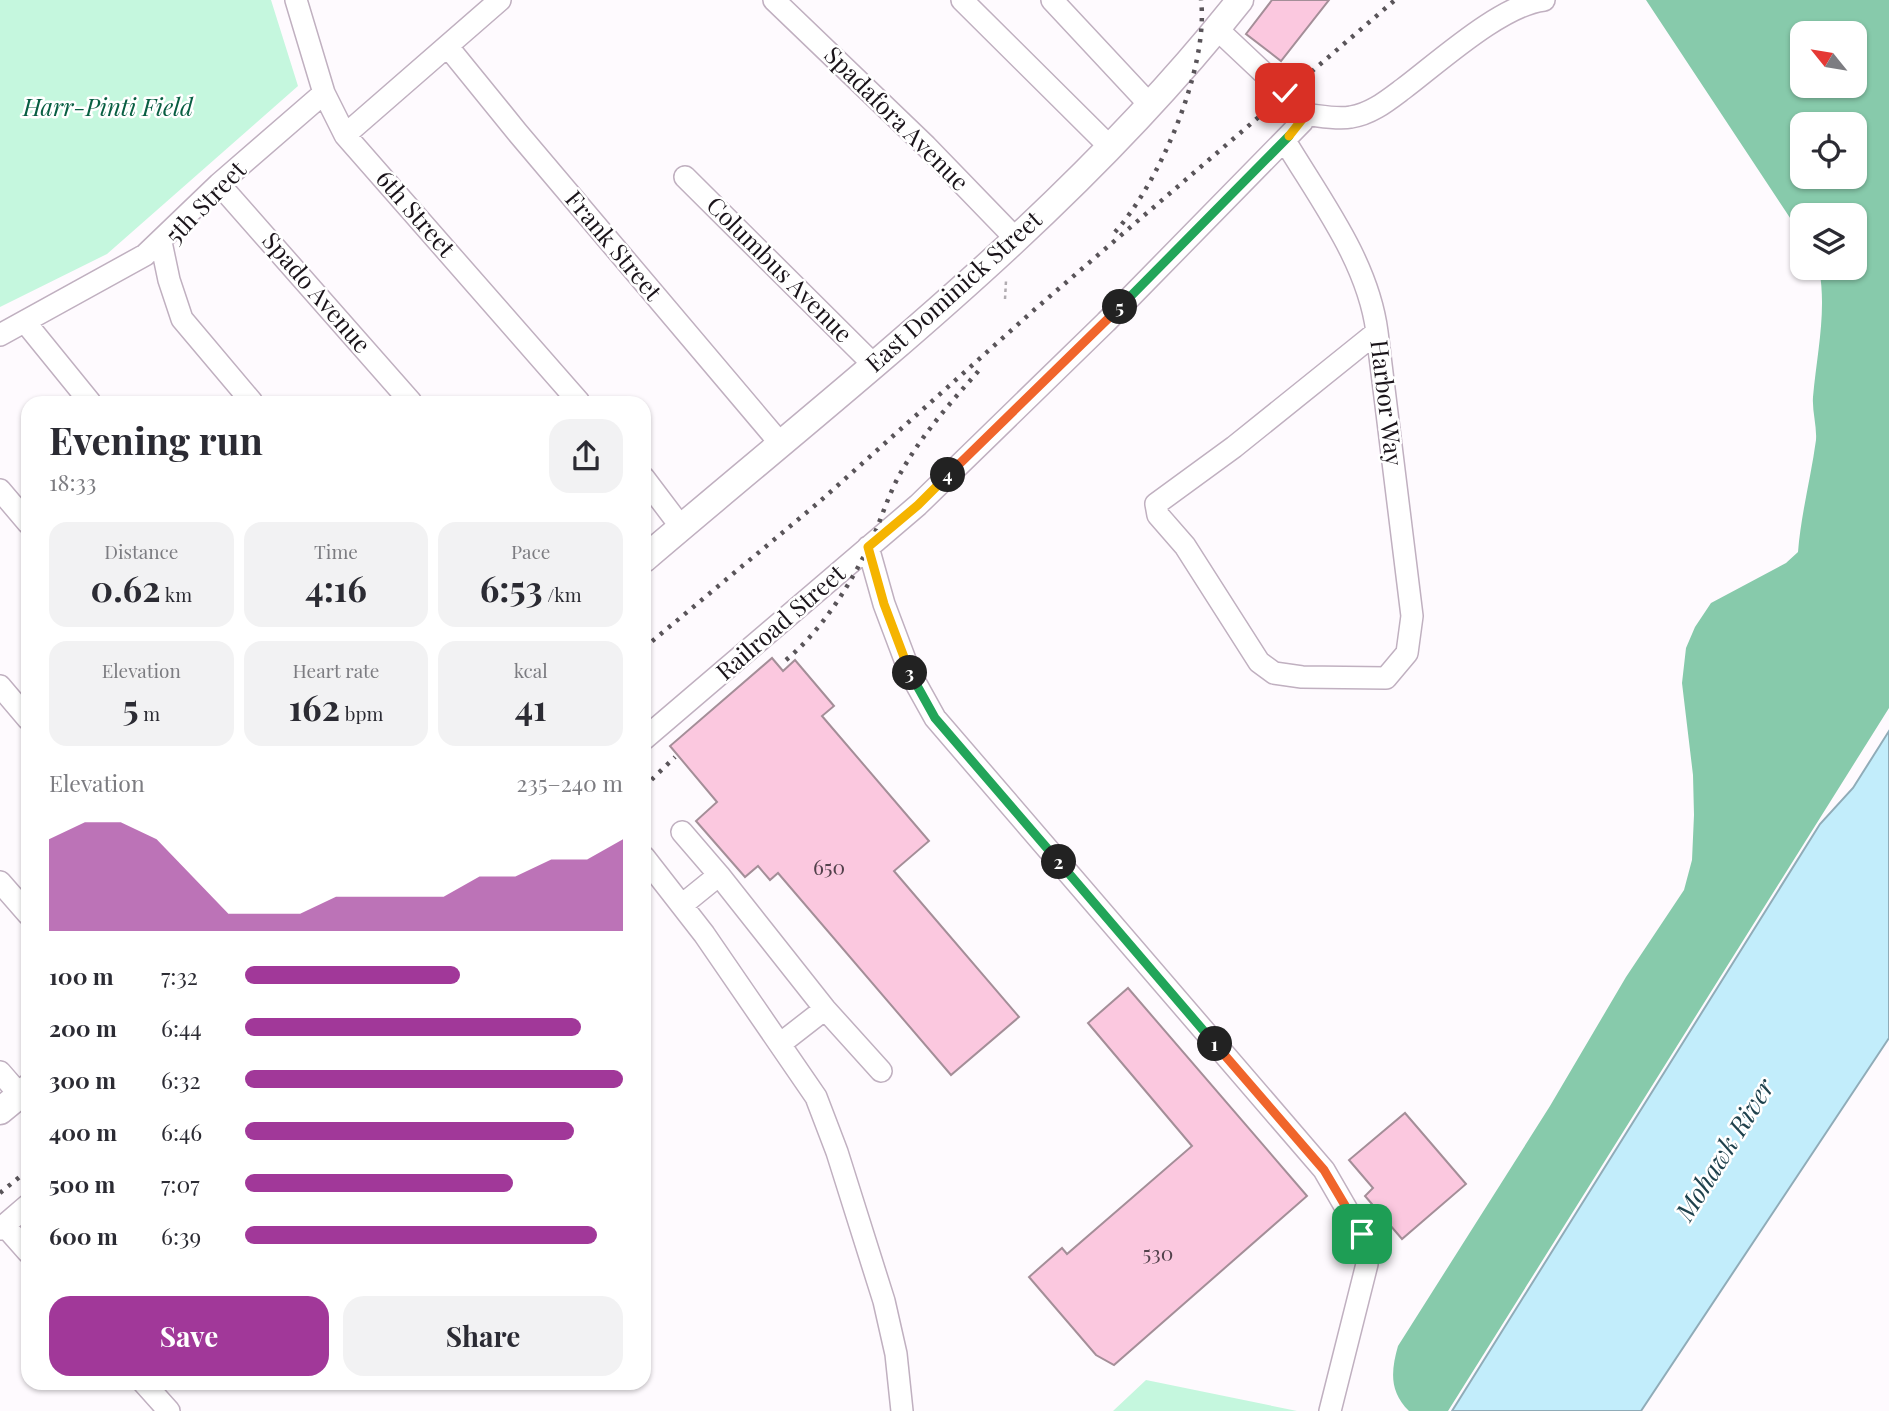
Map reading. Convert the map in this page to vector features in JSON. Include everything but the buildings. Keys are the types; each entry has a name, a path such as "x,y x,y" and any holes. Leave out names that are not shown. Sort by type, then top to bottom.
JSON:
{"main road":[{"name":"East Dominick Street","path":"651,553 1016,239 1150,105 1240,0"}],"street":[{"name":"6th Street","path":"296,0 324,93 345,135 574,396"},
{"path":"345,135 500,0"},
{"name":"Spadafora Avenue","path":"774,0 926,146 1016,239"},
{"path":"962,0 1110,147"},
{"path":"1052,0 1150,105"},
{"path":"1217,29 1279,88 1302,114 1348,118 1365,114 1385,102 1514,8 1544,0"},
{"name":"Frank Street","path":"448,47 780,443"},
{"name":"5th Street","path":"247,396 182,319 169,280 161,242 219,184 324,93"},
{"name":"Railroad Street","path":"651,733 918,505 1106,322 1285,141 1302,122 1302,114"},
{"name":"Harbor Way","path":"1285,141 1338,228 1368,287 1377,332 1412,616 1407,653 1386,678 1302,677 1274,673 1259,662 1185,546 1158,515 1156,504 1234,447 1377,332"},
{"name":"Columbus Avenue","path":"685,177 873,364"},
{"name":"Spado Avenue","path":"219,184 406,396"},
{"path":"0,335 145,255 161,242"},
{"path":"25,321 85,396"},
{"path":"651,487 681,527"},
{"path":"0,489 21,514"},
{"path":"868,547 884,604 910,673 935,718 1324,1170 1362,1234 1367,1264 1330,1411"},
{"path":"0,686 21,711"},
{"path":"682,832 719,874 825,1009 881,1071"},
{"path":"651,867 682,905 816,1097 837,1152 884,1301 895,1354 902,1411"},
{"path":"682,905 719,874"},
{"path":"0,882 21,907"},
{"path":"780,1044 825,1009"},
{"path":"0,1072 16,1098"},
{"path":"21,1211 2,1227 21,1245"},
{"path":"150,1390 169,1411"}],"path":[{"path":"1005,299 1006,281"}],"green space":[{"name":"Harr-Pinti Field","path":"0,0 271,0 298,86 107,254 0,307"},
{"path":"1646,0 1889,0 1889,708 1448,1411 1409,1411 1398,1396 1393,1380 1398,1346 1550,1106 1626,977 1684,890 1692,860 1694,815 1693,775 1682,683 1686,648 1695,627 1711,603 1786,563 1798,552 1816,440 1813,402 1822,316 1820,280 1867,280 1867,203 1790,203 1790,218"},
{"path":"1146,1380 1297,1411 1113,1411"}],"water":[{"name":"Mohawk River","path":"1889,731 1889,1038 1641,1411 1452,1411 1820,824 1853,788"}],"railway":[{"path":"1115,232 1149,184 1178,122 1197,57 1201,0"},
{"path":"651,642 818,503 1034,310 1395,0"},
{"path":"786,660 811,636 833,608 868,548 891,492 909,459 938,418 982,367"},
{"path":"651,780 675,757"},
{"path":"0,1193 21,1176"}],"route":[{"path":"1285,93 1304,117 1285,141 1106,322 918,505 868,547 884,604 910,673 935,718 1324,1170 1362,1234"}]}
